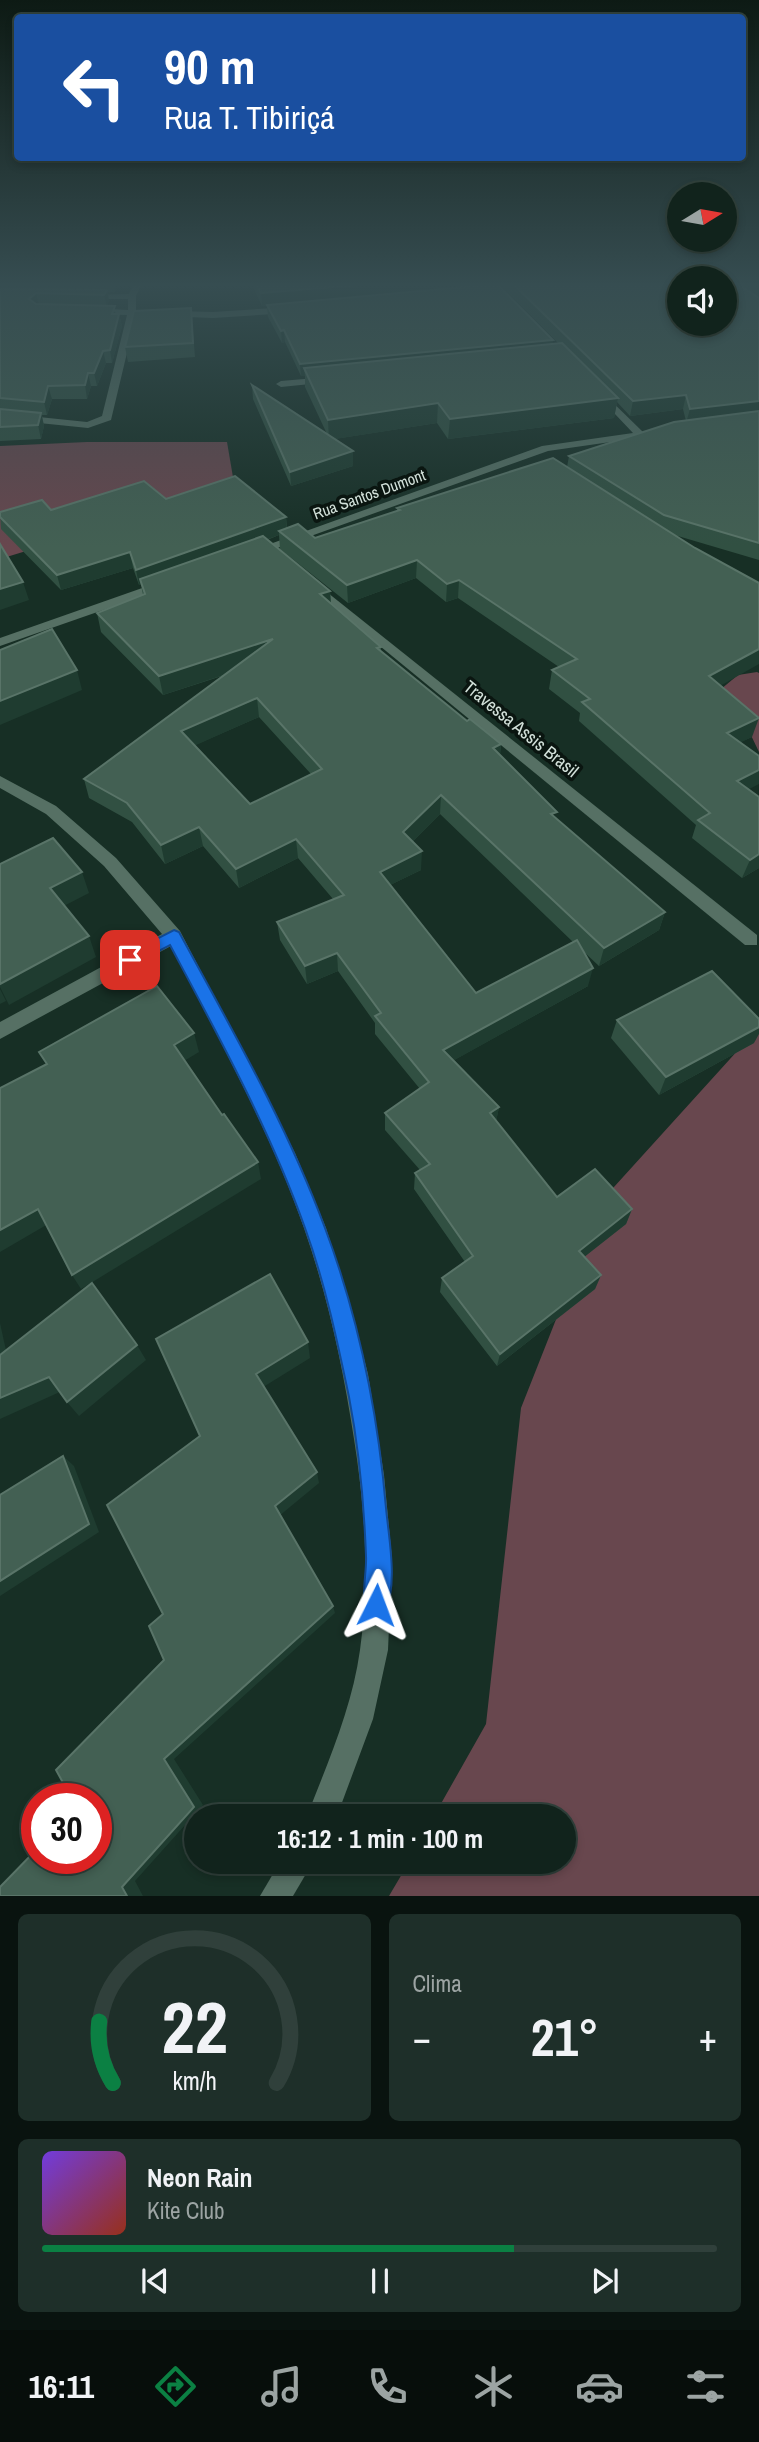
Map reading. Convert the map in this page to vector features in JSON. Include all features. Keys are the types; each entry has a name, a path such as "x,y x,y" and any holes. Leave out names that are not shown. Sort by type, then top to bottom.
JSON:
{"street":[{"path":"0,416 89,425 107,418 118,371"},
{"path":"281,384 335,379"},
{"path":"593,386 642,435"},
{"name":"Rua Santos Dumont","path":"242,557 272,552 527,453 568,443 668,431"},
{"path":"527,453 538,460"},
{"name":"Travessa Assis Brasil","path":"299,574 751,940"},
{"path":"0,642 178,579"},
{"path":"0,781 51,810 110,862 174,936 242,1064 288,1160 315,1228 337,1297 356,1374 372,1475 379,1559 374,1650 359,1719 327,1804"},
{"path":"0,1031 174,936"},
{"path":"275,1896 290,1874"}],"shaded area":[{"path":"87,442 227,442 234,483 190,501 0,559 0,446"},
{"path":"757,672 759,752 748,729 709,699 738,675"},
{"path":"759,1027 759,1896 389,1896 402,1874 576,1874 576,1804 441,1804 486,1724 521,1408 604,1198"}],"building":[{"path":"0,371 95,371 88,373 85,385 48,386 44,402 0,398"},
{"path":"306,371 591,371 618,398 450,419 438,403 328,420"},
{"path":"603,371 759,371 759,401 690,409 686,395 633,401"},
{"path":"252,385 353,451 290,472"},
{"path":"0,409 41,413 38,425 0,427"},
{"path":"759,411 759,543 664,515 569,456 674,422"},
{"path":"553,458 695,548 759,583 759,649 709,676 759,718 727,733 759,756 759,770 737,781 759,797 759,854 750,860 698,820 710,813 582,702 590,699 552,670 577,659 459,580 447,584 417,560 347,585 279,531 298,524 315,538 400,510 397,508"},
{"path":"235,476 286,517 136,570 130,552 57,575 0,517 0,512 42,500 51,510 144,481 166,499"},
{"path":"263,536 330,591 320,594 381,647 377,648 467,721 470,719 501,744 493,748 557,812 551,814 665,912 604,948 441,795 403,832 422,851 380,872 476,993 577,940 593,968 443,1050 499,1107 490,1113 557,1197 595,1169 632,1209 579,1251 601,1275 500,1354 442,1278 473,1256 415,1173 430,1164 385,1113 429,1082 375,1016 381,1013 337,953 305,966 277,922 344,895 296,839 236,869 199,827 161,845 127,803 84,779 273,639 159,676 97,613 145,594 140,579","holes":["257,698 322,769 250,804 181,731"]},
{"path":"0,544 23,582 0,589"},
{"path":"52,629 77,670 0,701 0,650"},
{"path":"53,838 82,872 50,888 89,936 0,984 0,864"},
{"path":"712,971 759,1019 759,1027 666,1077 617,1020"},
{"path":"157,986 194,1033 174,1045 258,1162 72,1275 38,1209 0,1230 0,1088 47,1064 39,1052"},
{"path":"270,1274 308,1342 256,1374 317,1472 275,1506 333,1606 164,1759 192,1804 184,1804 184,1818 122,1887 127,1896 0,1896 0,1887 21,1865 21,1874 112,1874 112,1783 63,1783 56,1770 164,1660 149,1626 163,1614 107,1505 200,1436 156,1339"},
{"path":"92,1283 137,1345 67,1402 49,1377 0,1398 0,1355"},
{"path":"63,1456 89,1524 0,1581 0,1495"}],"route":[{"path":"130,960 174,936 242,1064 288,1160 315,1228 337,1297 356,1374 372,1475 379,1559 376,1605"}]}
